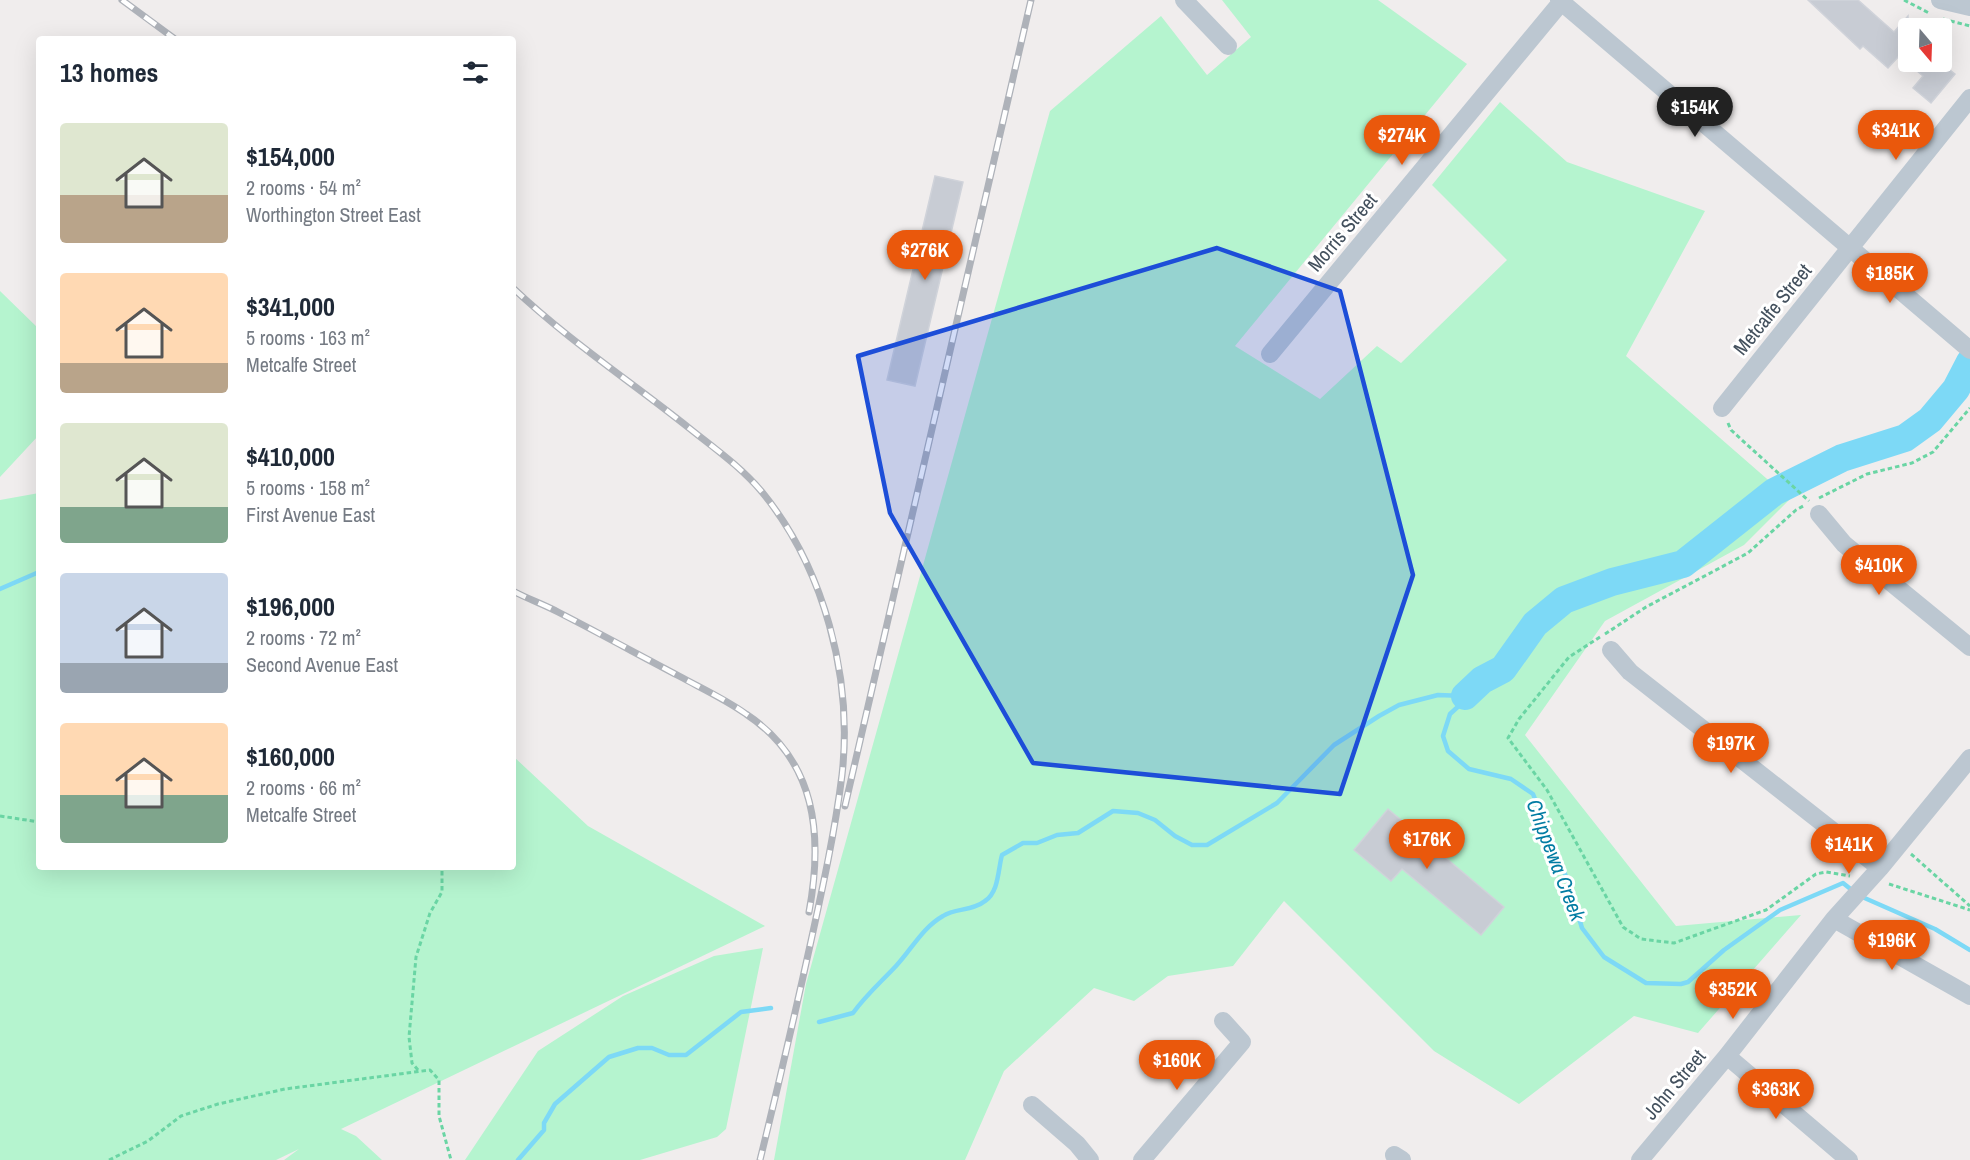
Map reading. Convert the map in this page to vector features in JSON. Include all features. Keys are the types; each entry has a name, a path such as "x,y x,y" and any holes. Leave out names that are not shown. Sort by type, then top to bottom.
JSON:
{"street":[{"path":"1184,0 1228,46"},
{"path":"1940,0 1970,7"},
{"path":"1561,1 1970,350"},
{"name":"Morris Street","path":"1270,354 1561,1"},
{"name":"Metcalfe Street","path":"1722,408 1970,98"},
{"path":"1814,508 1844,544 1970,647"},
{"path":"1611,650 1630,672 1881,875"},
{"name":"John Street","path":"1640,1160 1727,1056 1834,919 1881,875 1900,844 1970,758"},
{"path":"1834,919 1970,996"},
{"path":"1142,1160 1242,1042 1223,1021"},
{"path":"1727,1056 1849,1160"},
{"path":"1032,1105 1077,1144 1090,1160"}],"path":[{"path":"1722,408 1731,430 1804,495 1814,508"},
{"path":"0,816 36,822"},
{"path":"1900,844 1970,908"},
{"path":"418,1070 412,1063 409,1036 416,957 430,914 442,892 442,870"},
{"path":"1881,875 1970,908"},
{"path":"109,1160 148,1141 181,1116 218,1104 285,1089 430,1070 439,1080 439,1116 450,1151 450,1160"}],"highlighted area":[{"path":"1217,248 1340,291 1413,575 1340,794 1033,763 890,513 858,356"}],"green space":[{"path":"1222,0 1378,0 1467,64 1235,346 1320,399 1377,346 1401,363 1507,260 1432,185 1500,102 1567,162 1705,211 1626,356 1790,499 1744,545 1605,621 1525,735 1676,926 1801,915 1698,1033 1634,1016 1519,1104 1434,1051 1284,901 1233,966 1168,976 1134,1001 1094,988 1004,1071 965,1160 774,1160 806,984 1050,111 1161,16 1207,75 1251,37"},
{"path":"0,291 36,326 36,438 0,477"},
{"path":"36,494 36,870 516,870 516,759 588,826 765,926 341,1129 356,1136 382,1160 284,1160 299,1149 276,1160 0,1160 0,500"},
{"path":"763,948 726,1129 717,1137 640,1160 465,1160 538,1051 623,996 714,956"}],"building":[{"path":"1808,0 1858,0 1894,32 1898,27 1898,57 1888,68 1863,46 1860,49"},
{"path":"1918,72 1952,72 1955,74 1931,103 1913,88 1923,76"},
{"path":"935,176 963,182 915,386 887,380"},
{"path":"1388,809 1504,907 1481,935 1402,869 1391,881 1354,850"}],"waterway":[{"name":"Chippewa Creek","path":"1465,696 1482,680 1503,669 1535,624 1564,600 1612,582 1683,564 1774,492 1842,458 1905,438 1930,420 1956,389 1970,362"},
{"path":"0,589 36,573"},
{"path":"819,1022 853,1013 936,921 948,913 970,908 990,897 1002,855 1023,843 1037,843 1057,835 1078,833 1113,811 1138,813 1155,820 1175,836 1192,845 1207,845 1277,803 1334,745 1399,705 1438,695 1465,696 1462,703 1450,714 1443,736 1448,751 1469,769 1511,779 1533,794 1567,879 1582,928 1604,957 1646,983 1681,984 1688,982 1724,950 1780,910 1843,883 1853,891"},
{"name":"Chippewa Creek","path":"1860,896 1935,929 1970,950"},
{"path":"518,1160 544,1130 544,1123 555,1104 609,1057 638,1048 652,1048 669,1055 686,1055 741,1012 771,1008"}],"railway":[{"path":"122,0 171,36"},
{"path":"845,806 1031,0"},
{"path":"516,291 577,343 718,450 754,483 784,522 802,554 829,625 838,662 843,700 842,775 820,900 760,1160"},
{"path":"516,592 558,612 721,699 746,714 770,733 788,754 801,777 809,802 814,828 815,856 809,912"}]}
